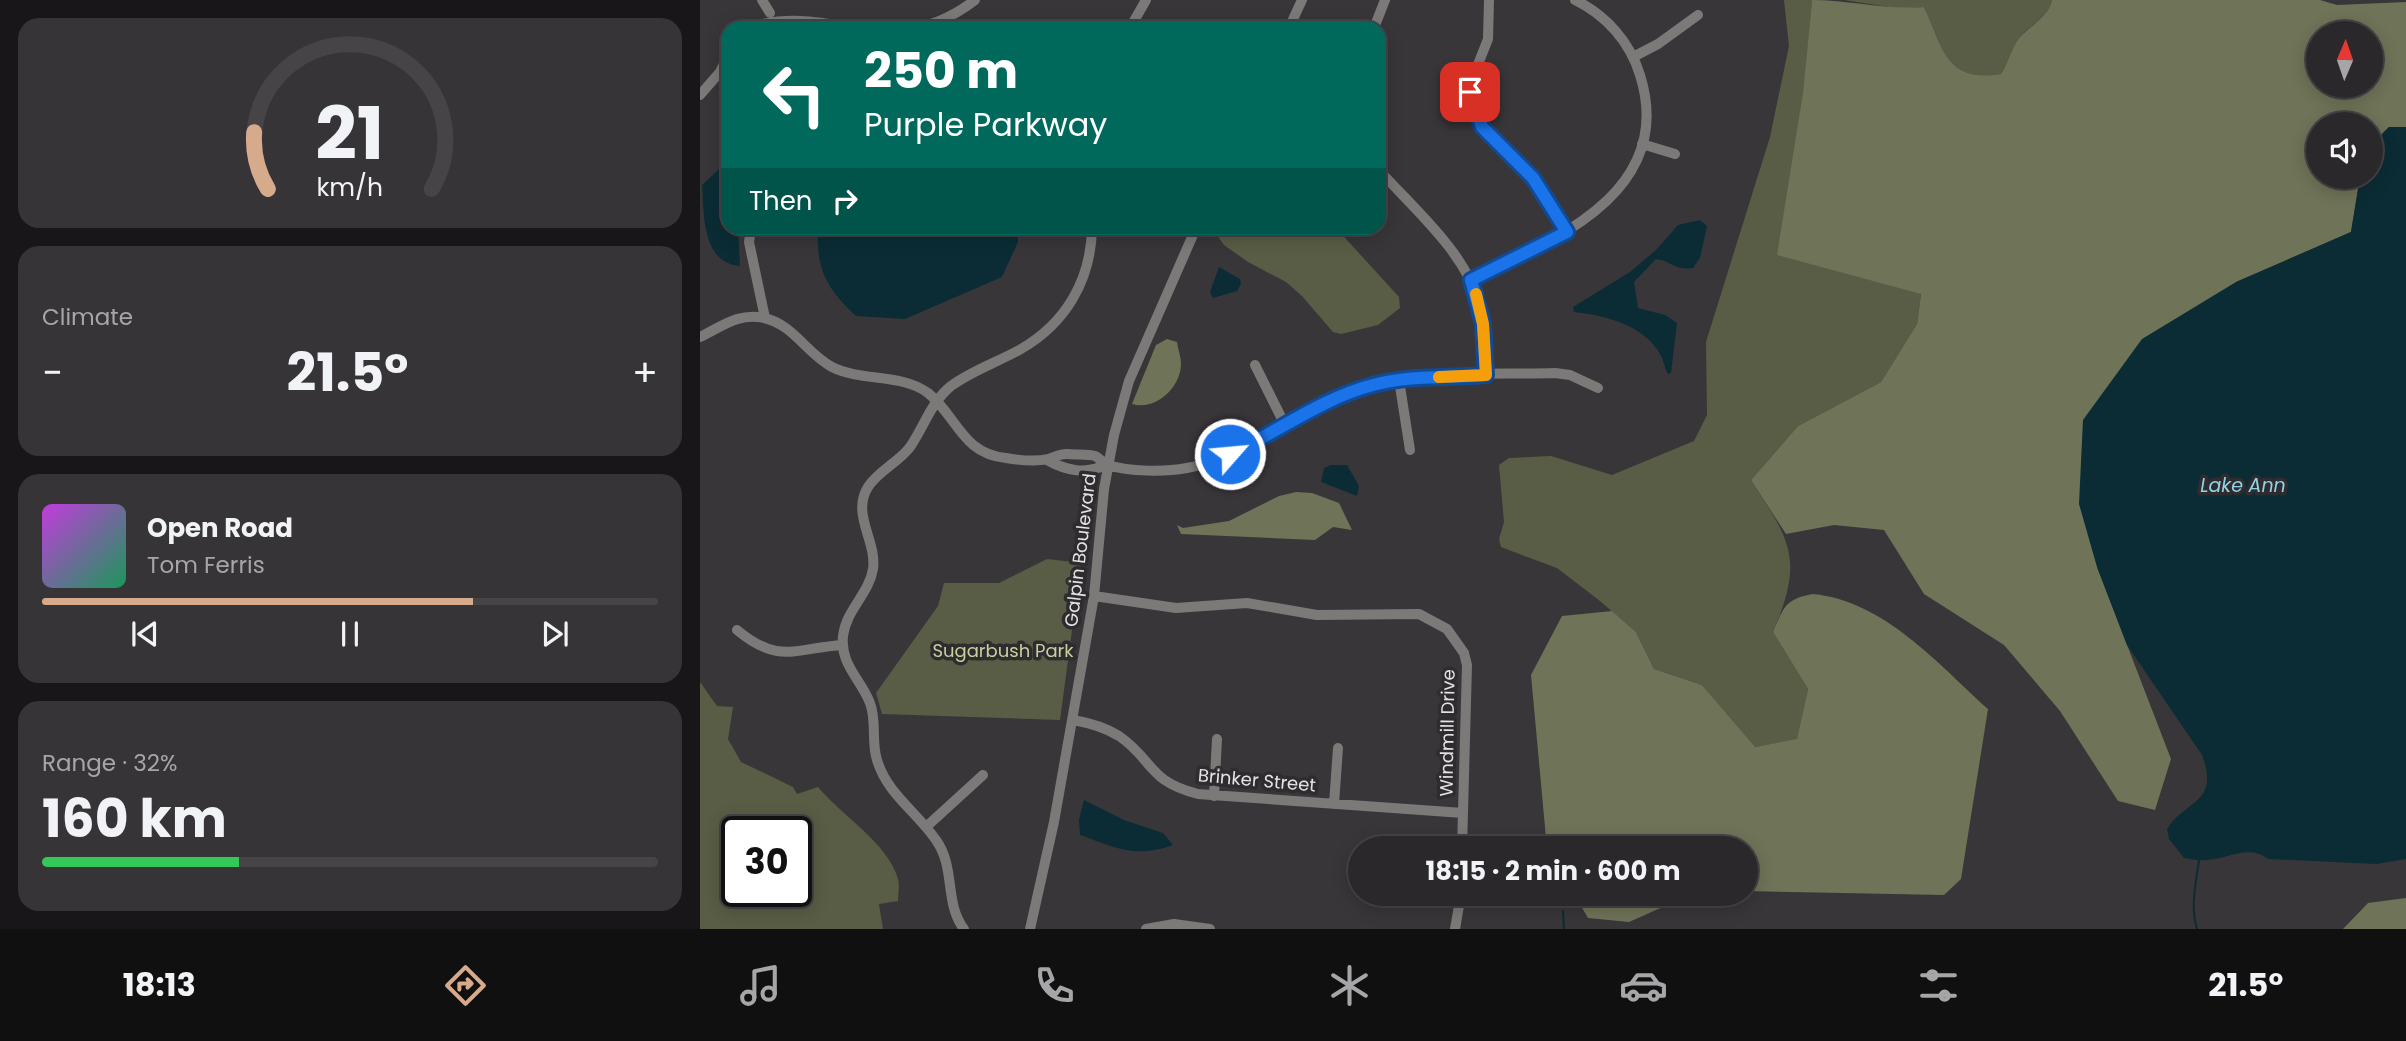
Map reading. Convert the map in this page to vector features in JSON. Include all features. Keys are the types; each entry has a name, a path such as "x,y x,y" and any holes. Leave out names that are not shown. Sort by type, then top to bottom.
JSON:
{"street":[{"path":"759,21 774,11 762,0"},
{"path":"940,21 975,0"},
{"path":"1134,21 1146,0"},
{"path":"1292,21 1302,0"},
{"path":"1377,21 1385,0"},
{"path":"1489,0 1489,32 1467,98 1482,127 1533,178 1567,232"},
{"path":"1471,280 1567,232 1612,197 1630,173 1642,144 1645,99 1633,57 1615,29 1575,0"},
{"path":"1633,57 1658,44 1698,15"},
{"path":"877,16 898,21"},
{"path":"700,95 721,70"},
{"path":"1642,144 1675,153"},
{"path":"1386,178 1445,244 1471,280 1483,324 1486,375"},
{"path":"750,235 749,242 765,318"},
{"path":"964,929 953,910 946,859 926,827 891,789 880,769 874,750 873,711 850,671 843,645 850,611 868,585 873,567 862,517 862,504 868,487 909,448 937,401 963,378 1020,349 1060,317 1085,274 1091,235"},
{"name":"Galpin Boulevard","path":"1030,929 1054,822 1094,596 1107,464 1129,381 1193,235"},
{"path":"700,337 739,318 765,318 782,325 819,359 833,368 852,375 908,383 937,401 959,433 980,452 1005,458 1047,460 1063,469 1093,471 1107,464 1156,469 1188,468 1217,460 1355,390 1399,380 1563,374 1598,388"},
{"path":"1255,365 1285,425"},
{"path":"1399,380 1410,450"},
{"name":"Windmill Drive","path":"1094,596 1176,608 1247,604 1317,615 1419,614 1447,629 1464,653 1467,665 1467,745 1462,836"},
{"path":"737,630 761,647 782,653 843,645"},
{"name":"Brinker Street","path":"1073,719 1097,724 1122,738 1155,775 1168,785 1198,794 1463,813"},
{"path":"1214,796 1217,739"},
{"path":"1334,804 1338,748"},
{"path":"926,827 983,775"},
{"path":"1455,929 1459,906"},
{"path":"1146,929 1174,924 1210,929"}],"green space":[{"path":"1784,0 1812,0 1800,131 1921,293 1917,324 1881,382 1798,426 1751,480 1776,520 1789,552 1788,586 1773,632 1808,689 1797,740 1754,747 1702,685 1654,669 1636,632 1600,601 1557,568 1501,547 1499,539 1504,522 1499,465 1509,458 1551,456 1612,475 1694,441 1707,415 1706,342 1770,137 1789,46"},
{"path":"1812,0 1924,7 1949,60 1968,73 1982,75 2001,74 2019,38 2043,16 2052,0 2320,0 2337,5 2406,2 2406,127 2389,127 2383,133 2383,112 2306,112 2306,189 2358,189 2351,232 2236,282 2097,567 2171,759 2155,810 2118,801 2060,711 2004,645 1924,594 1884,530 1834,525 1786,534 1751,480 1798,426 1881,382 1917,324 1921,294 1777,255 1803,93"},
{"path":"1844,0 2052,0 2043,16 2019,38 2001,74 1982,75 1957,68 1949,60 1924,7 1902,9"},
{"path":"1219,235 1342,235 1399,297 1400,308 1378,325 1341,334 1333,332 1286,282 1248,262 1224,245"},
{"path":"1167,339 1177,342 1181,364 1177,381 1172,389 1158,400 1150,404 1132,404 1156,345"},
{"path":"1296,492 1312,493 1339,503 1352,530 1333,527 1315,540 1181,534 1177,525 1183,528 1229,521 1279,496"},
{"name":"Sugarbush Park","path":"1047,559 1081,563 1060,720 882,714 876,693 938,606 944,583 999,583"},
{"path":"1813,594 1839,599 1886,621 1929,654 1988,709 1961,879 1944,895 1758,891 1758,836 1546,836 1531,675 1562,616 1612,611 1636,632 1654,669 1702,685 1755,747 1797,739 1808,689 1773,632 1780,616 1796,599"},
{"path":"700,682 717,706 733,707 728,739 741,762 793,787 797,794 818,787 885,853 893,866 899,887 898,901 879,904 883,929 700,929"},
{"path":"2406,898 2406,929 2343,929 2368,903"},
{"path":"1581,906 1665,906 1629,922 1588,918"}],"water":[{"name":"Lake Ann","path":"2389,127 2406,127 2406,859 2377,864 2268,859 2246,852 2207,860 2184,858 2169,839 2167,829 2204,792 2207,783 2206,771 2202,755 2127,645 2097,567 2079,504 2083,420 2142,339 2236,282 2351,232 2358,189 2383,189 2383,133"},
{"path":"721,167 721,235 738,235 740,266 728,263 718,256 712,247 705,223 702,185"},
{"path":"1700,220 1707,226 1700,258 1693,268 1681,268 1656,259 1634,282 1638,308 1665,315 1677,323 1671,373 1668,374 1660,354 1644,336 1622,323 1574,312 1573,307 1630,272 1656,250 1678,225"},
{"path":"818,235 1018,235 1018,242 1002,277 905,319 856,316 830,287 821,266"},
{"path":"1219,267 1240,279 1241,284 1237,291 1213,298 1210,292"},
{"path":"1347,465 1359,486 1357,496 1321,482 1324,468"},
{"path":"1084,800 1124,820 1163,833 1173,845 1147,851 1125,850 1080,835 1079,820"}],"waterway":[{"path":"2197,929 2194,904 2199,860"},
{"path":"1563,911 1564,929"}],"slow traffic":[{"path":"1439,377 1486,375 1485,337 1476,294"}],"route":[{"path":"1230,454 1341,396 1371,385 1417,378 1486,375 1483,324 1471,280 1567,232 1533,178 1482,127 1470,92"}]}
